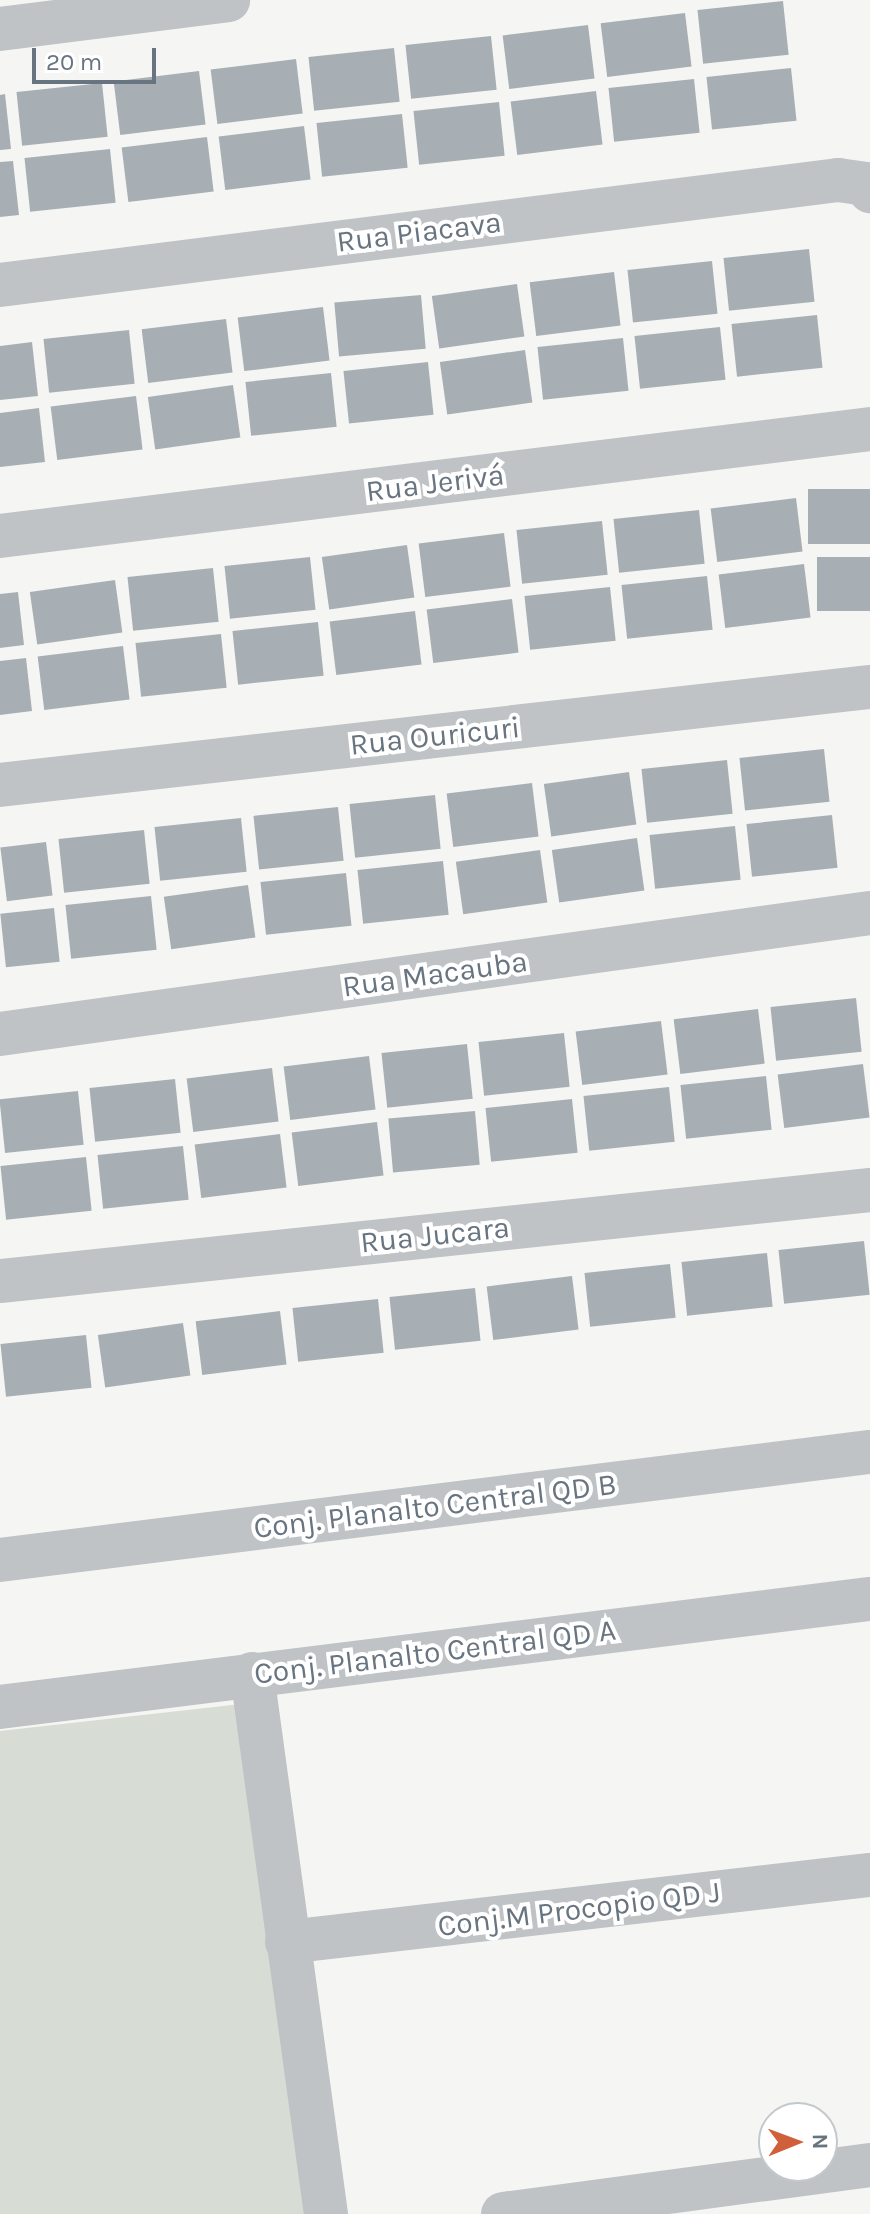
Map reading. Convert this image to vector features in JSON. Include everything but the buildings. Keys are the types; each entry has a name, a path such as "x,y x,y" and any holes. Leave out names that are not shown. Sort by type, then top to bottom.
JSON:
{"street":[{"path":"0,29 228,0"},
{"name":"Rua Piacava","path":"0,285 854,185"},
{"name":"Rua Jerivá","path":"0,536 870,429"},
{"name":"Rua Ouricuri","path":"0,785 870,687"},
{"name":"Rua Macauba","path":"0,1034 870,913"},
{"name":"Rua Jucara","path":"0,1281 870,1190"},
{"name":"Conj. Planalto Central QD B","path":"0,1560 870,1452"},
{"name":"Conj. Planalto Central QD A","path":"0,1707 870,1599"},
{"path":"252,1674 326,2214"},
{"name":"Conj.M Procopio QD J","path":"287,1942 870,1875"},
{"path":"503,2214 870,2165"}],"shaded area":[{"path":"241,1704 305,2214 0,2214 0,1731"}]}
